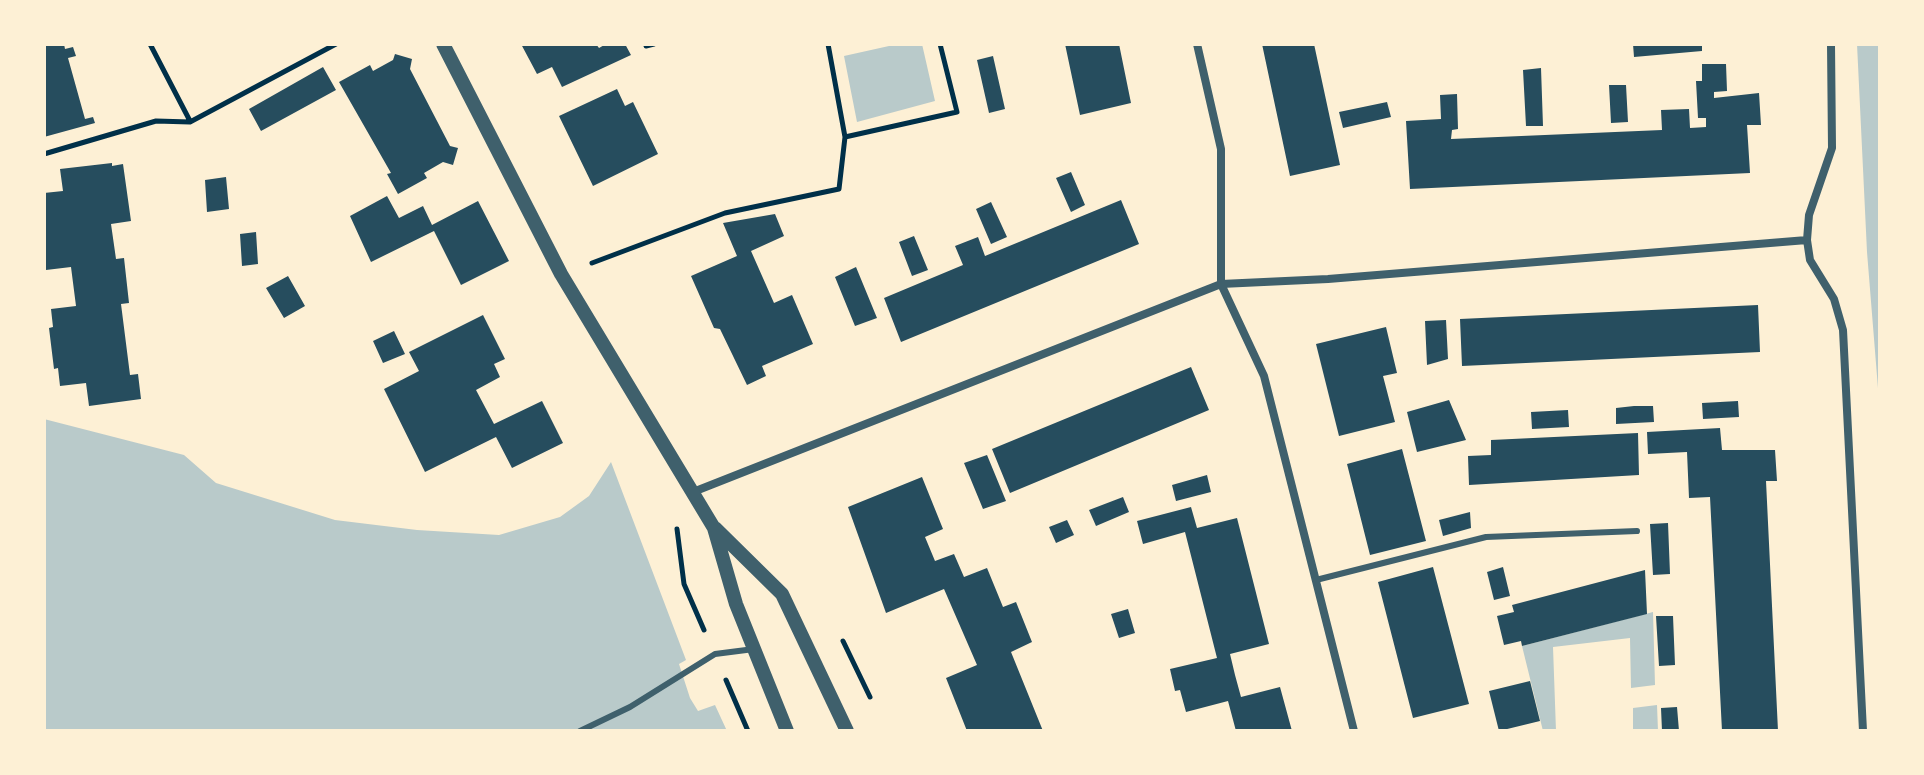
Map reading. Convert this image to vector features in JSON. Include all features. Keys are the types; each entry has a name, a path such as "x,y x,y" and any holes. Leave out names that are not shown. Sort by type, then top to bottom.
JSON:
{"street":[{"path":"443,44 561,274 714,528 736,604 787,731"},
{"path":"1197,44 1221,149 1221,284 1264,376 1354,731"},
{"path":"1831,44 1832,148 1809,215 1807,240 1810,260 1834,299 1843,330 1863,731"},
{"path":"693,492 1221,284 1328,279 1807,240"},
{"path":"714,528 782,594 847,731"}],"lane":[{"path":"1316,580 1486,537 1637,531"},
{"path":"580,731 630,707 715,654 754,649"}],"path":[{"path":"150,44 190,122"},
{"path":"44,154 156,121 190,122 336,44"},
{"path":"646,46 654,44"},
{"path":"561,274 725,213 839,189 845,137 828,44"},
{"path":"845,137 957,112 940,44"}],"shaded area":[{"path":"898,44 922,44 935,101 857,122 844,56"},
{"path":"1857,44 1880,44 1880,413 1867,252"},
{"path":"44,419 184,455 216,483 335,520 417,530 499,535 560,517 589,496 611,462 686,660 679,664 690,698 698,711 715,705 727,731 44,731"},
{"path":"1653,612 1655,685 1631,688 1630,638 1553,647 1556,731 1543,731 1522,646"},
{"path":"1657,705 1658,731 1633,731 1633,708"}],"building":[{"path":"44,44 64,44 65,49 73,47 76,56 68,58 85,119 93,117 95,123 44,137"},
{"path":"521,44 596,44 599,48 606,44 625,44 631,55 562,87 552,67 537,74"},
{"path":"1065,44 1119,44 1131,103 1080,115"},
{"path":"1262,44 1314,44 1340,165 1290,176"},
{"path":"1633,44 1702,44 1702,51 1634,57"},
{"path":"395,54 412,59 410,69 450,146 458,148 453,165 443,162 424,173 427,178 398,194 387,174 391,173 339,82 370,65 373,71 393,60"},
{"path":"993,56 1005,109 989,113 977,60"},
{"path":"1702,64 1726,64 1727,91 1714,92 1714,98 1759,93 1761,125 1747,125 1750,173 1410,189 1406,121 1441,119 1440,95 1457,94 1458,129 1452,130 1451,139 1662,130 1661,110 1689,109 1690,128 1706,127 1706,118 1698,118 1696,81 1702,81"},
{"path":"323,67 336,90 261,131 249,109"},
{"path":"1541,68 1543,126 1526,126 1523,70"},
{"path":"1609,85 1626,85 1628,122 1611,123"},
{"path":"617,89 625,106 633,102 658,154 593,186 559,116"},
{"path":"1387,102 1391,117 1343,128 1339,112"},
{"path":"112,163 112,166 123,164 131,221 111,224 116,259 124,258 129,303 121,304 130,375 138,374 141,399 89,406 86,383 60,386 58,368 54,369 49,328 53,327 51,309 76,306 71,267 46,270 44,193 63,191 60,169"},
{"path":"1071,172 1085,205 1071,212 1056,178"},
{"path":"226,177 229,209 207,212 205,180"},
{"path":"387,196 399,218 423,206 432,225 478,201 509,261 461,285 434,231 371,262 350,216"},
{"path":"1121,200 1139,244 901,342 884,298 963,265 955,246 978,237 985,256"},
{"path":"991,202 1007,237 991,244 976,209"},
{"path":"775,214 784,236 751,251 774,303 792,295 813,344 762,366 766,376 747,385 720,329 714,328 691,276 737,256 723,223"},
{"path":"256,232 258,264 242,266 240,234"},
{"path":"914,236 928,270 912,276 899,242"},
{"path":"856,267 877,318 855,326 835,277"},
{"path":"288,276 305,306 284,318 266,288"},
{"path":"1758,305 1760,352 1462,366 1460,319"},
{"path":"483,315 505,359 494,364 500,377 476,390 494,424 542,401 563,443 512,468 496,437 425,472 384,389 419,371 409,352"},
{"path":"1446,320 1448,359 1427,365 1425,321"},
{"path":"1386,327 1397,373 1383,376 1395,422 1339,436 1316,344"},
{"path":"394,331 405,354 383,363 373,341"},
{"path":"1191,367 1209,410 1010,493 992,449"},
{"path":"1449,400 1466,440 1417,452 1407,412"},
{"path":"1738,401 1739,417 1703,419 1702,403"},
{"path":"1653,406 1654,422 1616,424 1616,408"},
{"path":"1568,410 1569,427 1532,429 1531,412"},
{"path":"1720,428 1722,450 1775,450 1777,481 1766,481 1778,731 1722,731 1710,497 1689,498 1687,452 1648,454 1647,432"},
{"path":"1638,433 1639,475 1469,485 1468,456 1491,455 1491,440"},
{"path":"1402,449 1426,541 1370,555 1347,464"},
{"path":"987,455 1006,501 983,509 964,463"},
{"path":"1207,475 1211,492 1176,501 1172,485"},
{"path":"922,477 943,529 925,537 935,561 954,554 964,577 987,568 1003,607 1016,602 1032,642 1011,652 1043,731 967,731 946,678 977,665 944,589 886,613 848,507"},
{"path":"1123,497 1129,512 1096,526 1089,510"},
{"path":"1191,507 1197,528 1237,518 1269,644 1230,654 1235,675 1241,697 1280,687 1292,731 1236,731 1228,701 1186,712 1180,690 1175,691 1170,669 1217,658 1185,532 1143,544 1137,521"},
{"path":"1470,512 1471,528 1443,536 1439,520"},
{"path":"1067,520 1074,535 1056,543 1049,527"},
{"path":"1668,523 1670,574 1653,575 1650,524"},
{"path":"1433,567 1469,704 1413,718 1378,582"},
{"path":"1503,567 1510,596 1494,600 1487,572"},
{"path":"1645,570 1647,614 1522,646 1521,641 1504,645 1497,616 1514,612 1512,605"},
{"path":"1128,609 1135,633 1119,638 1111,614"},
{"path":"1656,616 1673,616 1675,665 1659,666"},
{"path":"1530,681 1540,721 1499,731 1489,691"},
{"path":"1677,707 1679,731 1662,731 1661,708"}]}
